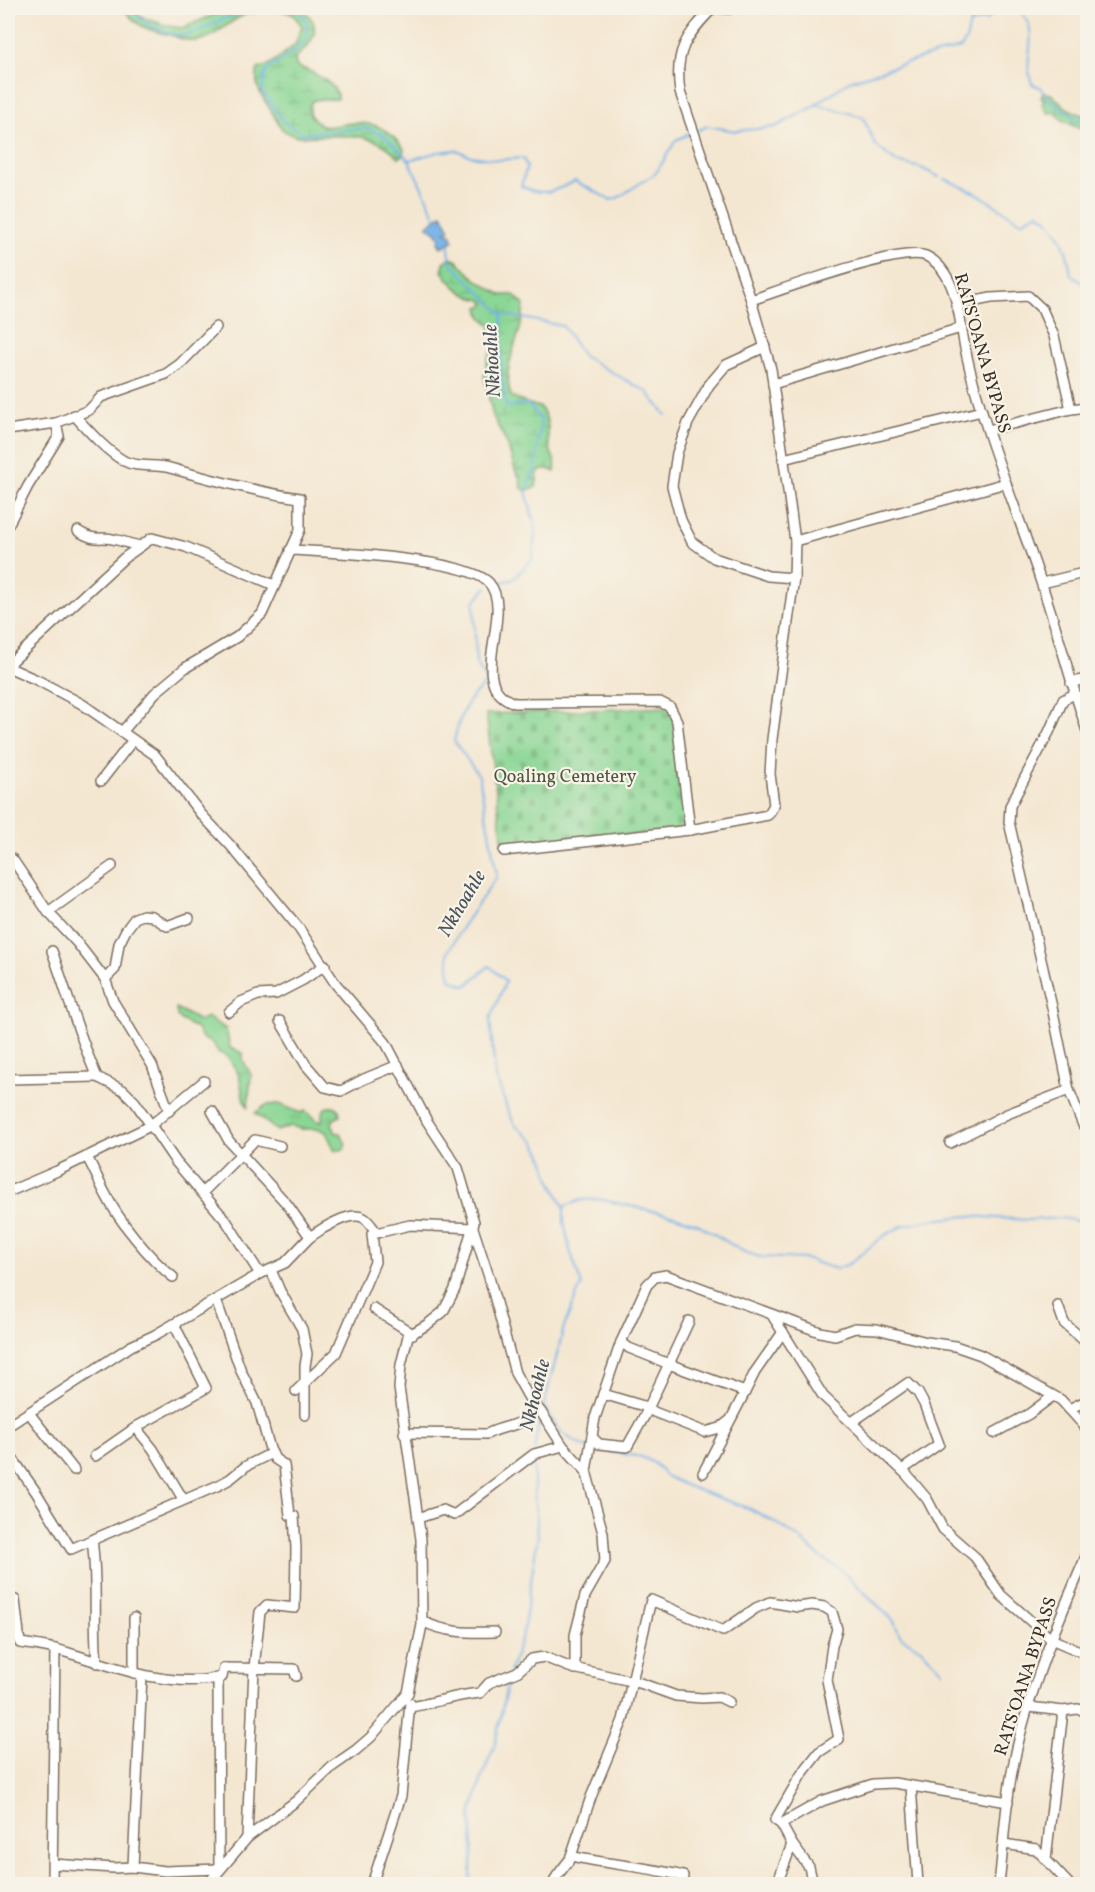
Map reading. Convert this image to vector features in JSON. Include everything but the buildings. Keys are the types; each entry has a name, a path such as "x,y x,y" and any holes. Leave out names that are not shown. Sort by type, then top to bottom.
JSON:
{"street":[{"path":"504,851 690,830 768,816 774,805 770,774 772,739 794,578 795,541 773,384 765,347 687,114 676,70 684,43 694,28 715,8 733,8"},
{"name":"RATS'OANA BYPASS","path":"751,300 859,265 908,254 924,255 937,263 947,274 982,411 1042,583 1088,734"},
{"path":"956,305 991,298 1028,296 1042,309 1054,336 1071,409"},
{"path":"8,430 56,423 89,410 101,397 166,374 180,364 216,327"},
{"path":"773,384 961,328"},
{"path":"765,347 726,365 709,385 688,423 677,453 672,486 681,520 692,542 714,558 768,576 794,578"},
{"path":"988,430 1071,409 1088,407"},
{"path":"783,459 982,411"},
{"path":"74,415 126,463 168,468 277,495 300,498 300,530 262,614 237,637 184,668 154,693 122,732"},
{"path":"8,525 28,486 59,436 56,423"},
{"path":"795,541 1006,483"},
{"path":"78,531 90,539 114,539 141,546"},
{"path":"274,585 186,547 152,538 124,558 8,666 82,704 154,755 201,814 252,870 298,927 335,983 386,1043 427,1121 458,1168 474,1222 456,1289 443,1312 408,1336 401,1365 399,1388 404,1433 421,1539 422,1621 408,1693 410,1707 402,1796 372,1884"},
{"path":"290,550 378,555 444,566 482,577 490,584 498,602 491,670 497,691 508,700 526,703 660,702 670,707 677,721 690,830"},
{"path":"1042,583 1088,572"},
{"path":"1071,683 1088,678"},
{"path":"1074,694 1062,700 1049,732 1010,806 1009,822 1053,1007 1069,1090 1083,1125 1088,1128"},
{"path":"101,781 133,740"},
{"path":"8,856 48,912 78,944 105,979 113,1001 152,1065 169,1111"},
{"path":"48,912 112,866"},
{"path":"105,979 115,969 119,944 135,918 152,915 167,926 189,918"},
{"path":"52,951 80,1035 98,1077"},
{"path":"229,1012 241,1002 258,995 276,994 325,965"},
{"path":"280,1021 306,1065 326,1087 341,1091 398,1065"},
{"path":"8,1080 98,1077 123,1090 135,1102 176,1162 227,1222 260,1274"},
{"path":"8,1192 150,1126 204,1081"},
{"path":"950,1143 1007,1114 1069,1090"},
{"path":"212,1111 223,1132 240,1154 287,1204 310,1237"},
{"path":"203,1192 255,1140 280,1146"},
{"path":"87,1157 115,1209 145,1249 173,1277"},
{"path":"8,1426 131,1346 260,1274 285,1263 310,1237 343,1219 357,1215 365,1218 377,1233"},
{"path":"296,1391 336,1353 375,1262 372,1234 410,1225 473,1228"},
{"path":"473,1228 515,1373 529,1398 563,1446 586,1471"},
{"path":"271,1270 280,1291 302,1329 307,1354 305,1415"},
{"path":"575,1669 575,1635 585,1596 606,1561 603,1533 586,1471 595,1418 621,1342 647,1285 655,1277 666,1275 820,1332 835,1335 855,1328 877,1329 927,1342 955,1346 981,1356 1060,1400 1088,1430"},
{"path":"216,1300 241,1371 257,1403 272,1453 275,1459 284,1465 290,1515 294,1516 296,1548 295,1608 272,1605 263,1608 260,1612 254,1668 247,1838"},
{"path":"1058,1306 1064,1323 1088,1344"},
{"path":"375,1309 413,1334"},
{"path":"772,1315 824,1396 902,1470 927,1499 943,1529 975,1557 1001,1595 1051,1639 1084,1653"},
{"path":"592,1437 599,1444 627,1447 645,1415 689,1321"},
{"path":"95,1456 138,1425 206,1388 174,1324"},
{"path":"703,1473 755,1372 783,1332"},
{"path":"621,1342 629,1348 745,1392"},
{"path":"852,1422 908,1383 918,1393 939,1444 902,1470"},
{"path":"603,1394 647,1407 654,1412 705,1432 720,1428 729,1421"},
{"path":"994,1433 1029,1414 1053,1396"},
{"path":"1069,1409 1088,1400"},
{"path":"404,1433 487,1434 499,1428 519,1424 529,1419 538,1409"},
{"path":"29,1413 74,1470"},
{"path":"138,1425 140,1433 153,1449 183,1499"},
{"path":"418,1518 443,1510 454,1515 534,1454 563,1446"},
{"path":"8,1452 71,1549 230,1479 246,1466 272,1453"},
{"path":"92,1540 95,1559 94,1606 97,1663"},
{"name":"RATS'OANA BYPASS","path":"999,1884 1013,1763 1051,1639 1088,1552"},
{"path":"8,1599 15,1600 20,1642 55,1649 138,1674 162,1679 208,1680 222,1677 224,1668 254,1668 294,1669 296,1676"},
{"path":"553,1884 571,1856 591,1797 623,1720 651,1600 723,1631 756,1608 770,1602 798,1607 824,1606 832,1612 837,1629 827,1680 839,1739 819,1752 801,1775 775,1820 781,1824 809,1867 813,1884"},
{"path":"133,1867 138,1674 134,1618"},
{"path":"422,1621 433,1627 453,1631 495,1632"},
{"path":"52,1884 55,1649"},
{"path":"410,1707 436,1703 462,1694 480,1693 489,1683 517,1672 532,1659 544,1657 575,1669 632,1681 676,1696 718,1697 729,1702"},
{"path":"218,1678 219,1869"},
{"path":"208,1884 247,1838 296,1801 333,1766 371,1737 408,1693"},
{"path":"1029,1707 1088,1711"},
{"path":"1046,1859 1063,1711"},
{"path":"781,1824 822,1801 873,1784 894,1783 1008,1802"},
{"path":"911,1786 918,1884"},
{"path":"777,1884 792,1844"},
{"path":"1004,1844 1036,1849 1069,1884"},
{"path":"571,1856 683,1876 682,1884"},
{"path":"53,1864 133,1867 165,1871 219,1869"}],"green space":[{"path":"123,8 133,8 144,18 183,28 220,12 238,8 299,8 309,15 315,29 309,44 295,58 296,66 315,74 328,83 337,93 338,99 314,100 310,104 310,115 326,127 354,123 378,126 398,141 404,149 403,155 399,158 381,144 362,137 300,136 287,133 282,128 259,91 257,74 258,69 269,65 295,45 302,26 292,13 272,11 251,13 238,18 208,38 193,41 144,27 133,20"},
{"path":"1043,93 1051,94 1068,109 1087,117 1087,132 1062,120 1054,111 1048,113 1042,103 1045,99 1041,98"},
{"path":"450,258 456,260 474,278 501,295 514,295 524,305 520,329 508,370 509,387 511,396 540,407 544,413 548,423 549,443 555,466 555,472 546,469 538,472 536,487 526,491 521,487 508,446 493,416 484,377 488,357 495,347 490,325 481,316 479,307 485,305 482,300 459,290 442,271 445,261"},
{"name":"Qoaling Cemetery","path":"670,707 677,721 690,830 503,846 486,714"},
{"path":"176,1008 199,1021 207,1017 226,1029 230,1048 243,1053 243,1060 251,1075 248,1107 244,1101 239,1075 228,1057 218,1052 213,1044 202,1038 197,1029 181,1020 177,1016"},
{"path":"279,1104 301,1113 305,1111 319,1122 322,1121 325,1108 334,1106 339,1110 340,1116 334,1119 332,1124 336,1133 340,1133 346,1144 344,1149 335,1151 326,1132 319,1129 301,1129 291,1126 277,1131 255,1113 266,1105"}],"water":[{"path":"442,214 450,230 445,232 452,235 453,241 441,247 438,243 440,238 436,232 427,226"}],"waterway":[{"name":"Nkhoahle","path":"130,8 155,28 179,36 197,31 229,16 255,9 285,8 304,16 307,29 306,40 266,71 262,91 284,122 303,134 368,128 385,136 409,160 436,218"},
{"path":"970,23 979,8"},
{"path":"697,131 707,126 736,131 775,127 811,108 849,81 961,48 966,40 970,24 983,19 987,20 994,11 1002,8"},
{"path":"1018,8 1026,18 1031,36 1028,63 1032,84 1040,87 1061,108 1088,123"},
{"path":"816,104 863,117 875,145 896,162 921,168 939,177"},
{"path":"410,160 438,152 456,150 471,156 498,160 523,158 527,167 521,186 535,191 548,192 575,181 611,200 656,173 676,140 691,133"},
{"path":"945,179 978,194 1021,222 1038,213 1046,218 1062,240 1071,275 1088,287"},
{"name":"Nkhoahle","path":"448,242 451,263 502,314 501,373 506,407 528,404 541,420 535,469 526,491 536,529 532,560 512,580 493,583"},
{"path":"502,314 563,326 583,356 647,392 666,415"},
{"name":"Nkhoahle","path":"487,587 474,602 476,663 488,682 469,701 454,741 479,776 497,876 448,952 450,979 466,986 489,966 506,981 490,1019 495,1074 515,1125 535,1142 564,1207 564,1222 570,1250 582,1286 564,1327 543,1409"},
{"path":"565,1206 582,1200 599,1199 675,1216 698,1224 742,1251 760,1257 805,1259 836,1269 849,1264 882,1237 902,1226 931,1220 968,1216 1028,1220 1062,1218 1088,1223"},
{"path":"545,1408 562,1432 588,1448"},
{"name":"Nkhoahle","path":"534,1450 540,1417"},
{"path":"593,1449 642,1457 654,1463 666,1476 750,1509 771,1520 840,1569 893,1620 901,1637 922,1650 943,1671"},
{"name":"Nkhoahle","path":"510,1671 523,1633 538,1535 534,1459"},
{"name":"Nkhoahle","path":"470,1884 473,1851 471,1815 495,1744 508,1680"}]}
